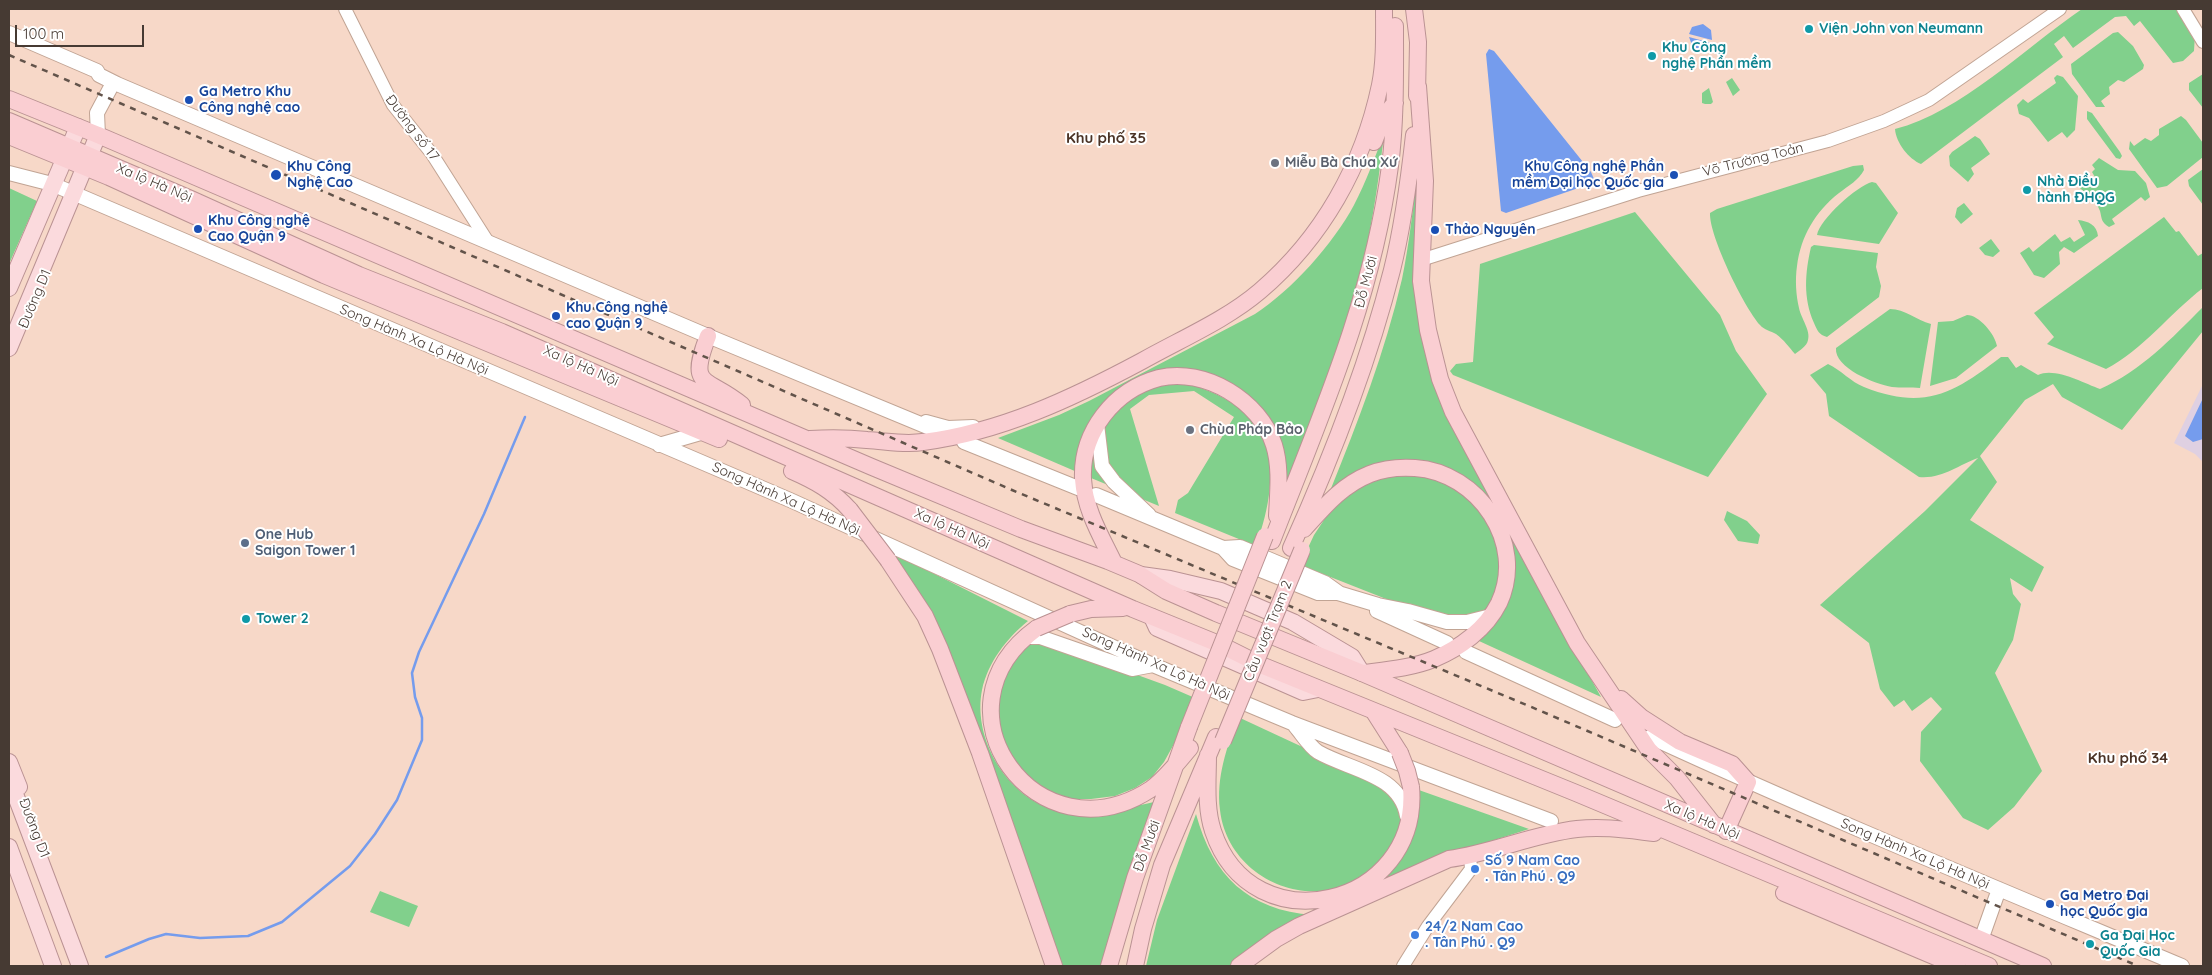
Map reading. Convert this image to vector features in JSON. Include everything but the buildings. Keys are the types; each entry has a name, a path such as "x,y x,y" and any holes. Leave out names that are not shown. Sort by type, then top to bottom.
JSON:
{"highway":[{"path":"968,437 1055,404 1113,377 1215,320 1259,292 1304,247 1324,221 1351,173 1374,109 1382,66 1384,9"},
{"name":"Đỗ Mười","path":"1271,536 1336,381 1366,285 1378,235 1390,165 1395,103 1395,9"},
{"name":"Đỗ Mười","path":"1296,546 1352,399 1392,269 1409,178 1418,86 1418,42 1414,9"},
{"name":"Đỗ Mười","path":"1416,26 1421,9"},
{"path":"1418,86 1424,168 1424,259 1421,281 1428,330 1440,379 1453,412 1568,627 1598,676 1649,750 1677,778 1720,828 1748,782 1732,764 1680,742 1640,717 1598,676"},
{"name":"Xa lộ Hà Nội","path":"9,87 808,440 1021,529 1114,563 1139,574 1166,591 1362,673 2043,966"},
{"name":"Xa lộ Hà Nội","path":"9,99 92,124"},
{"path":"808,440 830,438 907,443 968,437 979,438 1058,410 1190,342 1263,299 1293,270 1333,224 1348,201 1384,116 1395,103"},
{"name":"Xa lộ Hà Nội","path":"9,121 25,128 66,153 324,275 704,432 820,484 839,498 888,560 924,616 940,649 980,753 1054,966"},
{"path":"25,128 42,150"},
{"name":"Đỗ Mười","path":"1296,546 1314,518 1359,403 1394,285 1405,233 1421,128"},
{"name":"Xa lộ Hà Nội","path":"9,136 42,150 66,153"},
{"name":"Xa lộ Hà Nội","path":"87,162 191,199 359,276 502,332 1133,609 1219,644 1261,665 1576,793 1764,874 1989,966"},
{"path":"324,275 359,276"},
{"path":"708,336 699,361 700,375 711,385 727,392 756,417"},
{"path":"1114,563 1090,516 1083,480 1086,447 1097,424 1122,396 1135,388 1160,378 1185,377 1223,389 1247,404 1256,414 1270,434 1277,459 1278,503 1271,536"},
{"path":"1314,518 1341,491 1372,473 1394,468 1412,468 1430,470 1451,477 1478,496 1493,517 1503,538 1506,560 1504,589 1491,616 1470,638 1434,659 1403,667 1362,673"},
{"name":"Cầu vượt Trạm 2","path":"1193,729 1271,536"},
{"name":"Cầu vượt Trạm 2","path":"1219,739 1296,546"},
{"path":"1133,609 1111,608 1070,614 1031,632 1000,669 989,708 994,734 1005,760 1018,779 1036,794 1055,803 1075,807 1095,808 1134,798 1152,788 1190,748"},
{"path":"1208,755 1208,814 1212,830 1222,850 1236,869 1248,881 1264,892 1281,898 1317,901 1335,897 1364,883 1390,861 1398,850 1408,825 1412,807 1411,787 1400,753 1374,712"},
{"name":"Đỗ Mười","path":"1117,966 1131,911 1190,748 1193,729"},
{"name":"Đỗ Mười","path":"1109,966 1135,878 1176,764 1193,729"},
{"name":"Đỗ Mười","path":"1134,966 1162,865 1208,755 1219,739"},
{"name":"Đỗ Mười","path":"1143,966 1153,922 1171,864 1208,778 1219,739"},
{"name":"Xa lộ Hà Nội","path":"1576,793 1588,808 1957,966"},
{"path":"1248,966 1275,945 1306,927 1470,856 1534,837 1597,827 1674,835"},
{"path":"1239,966 1276,939 1317,917 1450,859 1470,856"},
{"path":"1764,874 1782,892"}],"main road":[{"path":"9,34 97,71 100,75 113,82 708,336 935,430"},
{"path":"9,40 95,77 100,75"},
{"name":"Đường D1","path":"9,288 66,153 92,124 113,82"},
{"name":"Đường D1","path":"9,348 87,162 92,124"},
{"name":"Song Hành Xa Lộ Hà Nội","path":"9,167 15,175 52,184 790,500 1153,664 1292,724 1551,821"},
{"name":"Đường D1","path":"9,272 26,234 33,229"},
{"name":"Đường D1","path":"9,362 55,252 57,235"},
{"path":"898,415 948,428 994,427"},
{"path":"1097,424 1102,466 1114,482 1153,519"},
{"path":"659,445 704,432"},
{"path":"968,437 1078,488"},
{"path":"1096,495 1223,548 1232,558 1318,593 1338,593 1447,622 1467,622 1491,616"},
{"path":"1338,593 1447,643"},
{"path":"1031,632 1047,640 1132,669 1153,664"},
{"path":"1466,652 1614,720"},
{"path":"1292,724 1317,751 1393,787 1406,807 1408,825"},
{"name":"Song Hành Xa Lộ Hà Nội","path":"1650,737 1748,782 2182,966"},
{"name":"Đường D1","path":"9,762 54,880 54,896"},
{"name":"Đường D1","path":"9,778 80,966"},
{"path":"9,847 53,966"},
{"path":"9,864 25,908 35,916"},
{"path":"1981,940 1999,889"},
{"path":"45,944 69,936"}],"street":[{"name":"Đường số 17","path":"345,9 392,105 432,154 488,242"},
{"name":"Võ Trường Toản","path":"1424,259 1638,191 1836,139 1884,121 1929,100 2060,9"},
{"path":"2183,9 2203,42"},
{"path":"2192,9 2203,26"},
{"path":"1403,966 1428,926 1471,869 1470,856"}],"shaded area":[{"path":"2203,384 2203,462 2195,454 2174,443"}],"green space":[{"path":"2082,9 2180,9 2195,34 2194,51 2183,61 2173,63 2140,21 2134,26 2126,16 2115,17 2073,48 2064,36 2054,44 2063,57 1921,164 1916,162 1904,150 1898,140 1895,129 1919,121 1944,109 1968,94"},
{"path":"2118,32 2133,46 2144,65 2143,69 2124,82 2118,80 2109,87 2110,94 2101,101 2105,107 2096,107 2072,74 2071,64 2113,33"},
{"path":"2203,74 2203,108 2189,90 2189,83"},
{"path":"2057,75 2063,77 2078,96 2075,130 2067,138 2062,132 2048,142 2029,118 2019,114 2017,105 2023,99 2028,103 2056,83 2054,78"},
{"path":"1732,78 1740,90 1733,96 1726,82"},
{"path":"1709,88 1713,102 1711,104 1702,103 1702,93"},
{"path":"2087,111 2092,113 2120,152 2122,156 2120,159 2116,158 2087,119"},
{"path":"2181,116 2203,143 2203,157 2167,186 2157,188 2129,149 2130,141 2134,146 2145,138 2151,141 2159,135 2159,129"},
{"path":"1384,134 1373,216 1355,297 1332,368 1283,495 1279,448 1217,381 1126,387 1077,472 998,438 1059,415 1089,401 1255,314 1269,304 1297,279 1335,235 1354,205"},
{"path":"1975,136 1980,139 1990,154 1971,168 1974,174 1968,182 1950,166 1949,156"},
{"path":"2099,158 2118,170 2135,171 2146,183 2150,197 2145,201 2141,197 2112,219 2115,224 2109,227 2103,222 2096,203 2076,184 2084,178 2089,184 2096,179 2092,172 2095,169 2092,165"},
{"path":"1863,165 1864,170 1859,177 1830,200 1816,217 1810,225 1802,245 1797,266 1796,287 1800,312 1809,336 1803,348 1795,354 1779,336 1762,327 1745,303 1721,254 1711,224 1710,213 1717,209 1853,166"},
{"path":"2203,169 2203,205 2189,186 2188,180"},
{"path":"1417,174 1425,340 1555,614 1601,697 1479,641 1493,625 1506,534 1429,463 1330,491 1351,439 1388,333 1407,253"},
{"path":"1872,182 1876,183 1898,213 1879,244 1817,235 1825,221 1840,204"},
{"path":"9,188 37,201 9,264"},
{"path":"1964,203 1973,214 1961,224 1955,217 1957,208"},
{"path":"1635,212 1720,315 1736,351 1767,394 1708,477 1453,375 1450,371 1456,364 1473,362 1480,264"},
{"path":"2164,217 2176,232 2179,231 2198,256 2203,253 2203,288 2144,342 2106,369 2047,344 2054,337 2034,313"},
{"path":"2078,220 2091,224 2096,229 2098,236 2074,253 2064,247 2059,252 2060,264 2044,278 2034,275 2020,253 2029,247 2033,252 2055,234 2061,242 2070,237 2074,242 2085,235"},
{"path":"1991,239 2000,251 1993,257 1985,255 1979,248"},
{"path":"1814,245 1878,253 1876,267 1881,286 1879,297 1827,337 1820,334 1816,328 1808,304 1807,266 1811,247"},
{"path":"2203,307 2203,331 2122,430 2062,397 2053,384 2025,400 1980,456 1997,482 1970,520 2044,567 2032,592 2010,578 2013,594 2021,604 2013,640 1995,673 2042,771 2014,807 1988,830 1963,818 1920,761 1921,732 1942,709 1931,697 1912,711 1904,700 1894,707 1880,689 1869,643 1820,605 1925,511 1978,458 1943,474 1919,477 1829,416 1826,394 1810,375 1828,364 1864,387 1905,398 1922,398 1953,389 2001,357 2008,357 2016,368 2021,365 2038,375 2045,373 2061,374 2100,389 2129,373 2155,353"},
{"path":"1890,309 1901,311 1931,324 1920,388 1892,387 1866,379 1848,368 1837,355 1836,348"},
{"path":"1967,315 1976,318 1986,326 1996,341 1997,346 1956,378 1930,386 1938,322 1953,321"},
{"path":"1185,383 1215,394 1238,407 1254,424 1265,443 1270,465 1270,490 1265,517 1256,546 1175,513 1178,500 1188,493 1234,417 1194,391 1149,395 1130,409 1159,506 1091,478 1091,463 1095,449 1109,422 1119,410 1143,392 1157,386"},
{"path":"1423,474 1447,483 1464,493 1481,512 1488,524 1497,548 1499,571 1495,592 1486,611 1453,619 1409,608 1300,565 1314,535 1334,505 1344,495 1383,476"},
{"path":"1727,511 1747,521 1760,535 1758,544 1738,541 1724,520"},
{"path":"891,552 1028,621 999,651 985,680 980,707 982,725 994,758 1015,787 1029,798 1044,806 1071,812 1099,812 1154,802 1103,966 1062,966 1050,933"},
{"path":"1032,640 1041,640 1165,685 1195,698 1180,733 1164,762 1152,777 1135,788 1115,796 1070,799 1052,794 1018,770 1000,734 998,698 1009,667"},
{"path":"1238,717 1395,790 1403,822 1390,849 1373,867 1352,882 1328,890 1303,891 1280,885 1258,873 1240,857 1227,835 1220,810 1219,798 1223,762"},
{"path":"1416,789 1529,829 1460,851 1373,884 1384,877 1394,865"},
{"path":"1196,814 1212,855 1223,872 1236,886 1270,906 1290,912 1313,915 1234,966 1146,966 1157,920"},
{"path":"380,891 418,906 409,927 370,912"}],"water":[{"path":"1703,24 1711,30 1712,40 1689,34 1692,27"},
{"path":"1689,37 1711,43 1698,49 1692,45"},
{"path":"1489,49 1494,51 1591,172 1594,179 1590,184 1506,213 1501,211 1486,54"},
{"path":"2203,398 2203,439 2193,442 2185,436"}],"waterway":[{"path":"106,957 166,934 200,938 248,936 282,922 350,866 375,834 397,800 422,740 422,718 415,697 412,673 419,652 484,514 525,417"}],"railway":[{"path":"9,55 1012,490 1529,706 2138,966"}],"place":[{"name":"Viện John von Neumann","path":"1809,29"},
{"name":"Khu Công nghệ Phần mềm","path":"1652,56"},
{"name":"Ga Metro Khu Công nghệ cao","path":"189,100"},
{"name":"Miễu Bà Chúa Xứ","path":"1275,163"},
{"name":"Khu Công Nghệ Cao","path":"276,175"},
{"name":"Khu Công nghệ Phần mềm Đại học Quốc gia","path":"1674,175"},
{"name":"Nhà Điều hành ĐHQG","path":"2027,190"},
{"name":"Khu Công nghệ Cao Quận 9","path":"198,229"},
{"name":"Thảo Nguyên","path":"1435,230"},
{"name":"Khu Công nghệ cao Quận 9","path":"556,316"},
{"name":"Chùa Pháp Bảo","path":"1190,430"},
{"name":"One Hub Saigon Tower 1","path":"245,543"},
{"name":"Tower 2","path":"246,619"},
{"name":"Số 9 Nam Cao . Tân Phú . Q9","path":"1475,869"},
{"name":"Ga Metro Đại học Quốc gia","path":"2050,904"},
{"name":"24/2 Nam Cao . Tân Phú . Q9","path":"1415,935"},
{"name":"Ga Đại Học Quốc Gia","path":"2090,944"}],"district":[{"name":"Khu phố 35","path":"1106,138"},
{"name":"Khu phố 34","path":"2128,758"}]}
